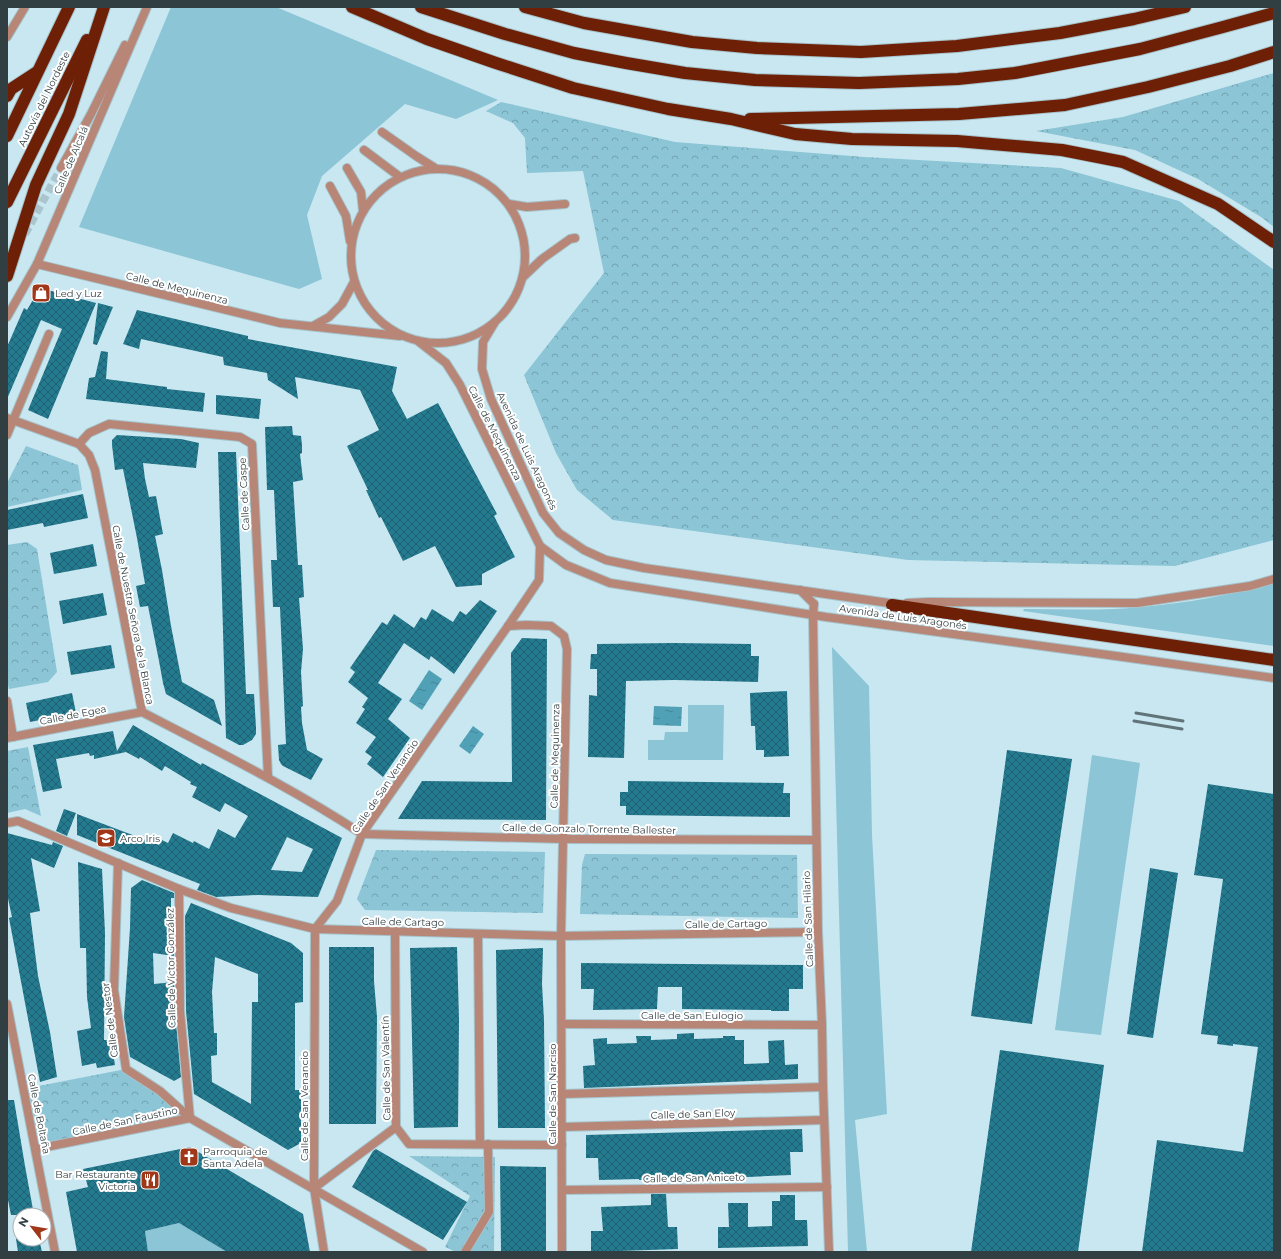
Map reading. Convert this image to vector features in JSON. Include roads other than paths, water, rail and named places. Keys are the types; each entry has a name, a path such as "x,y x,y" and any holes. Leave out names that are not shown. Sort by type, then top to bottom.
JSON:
{"highway":[{"name":"Autovía del Nordeste","path":"7,136 69,7"},
{"name":"Autovía del Nordeste","path":"7,202 104,7"},
{"path":"7,276 36,185 69,114 104,7"},
{"path":"352,7 427,39 573,88 668,109 731,119 795,134 852,139 956,141 1062,150 1123,162 1218,204 1274,242"},
{"path":"421,7 505,34 574,53 685,73 755,80 859,82 958,79 1015,73 1140,49 1274,13"},
{"path":"525,7 584,23 692,42 757,48 861,52 957,46 1060,34 1185,7"},
{"path":"731,119 959,114 1065,105 1148,87 1207,72 1274,52"},
{"path":"7,96 11,89 38,71"},
{"path":"892,605 1274,660"}],"street":[{"path":"7,37 25,7"},
{"name":"Calle de Alcalá","path":"61,168 91,114 146,7"},
{"name":"Calle de Alcalá","path":"7,317 37,264 146,7"},
{"path":"382,132 435,168"},
{"path":"364,150 400,177"},
{"path":"347,168 361,192 363,210"},
{"path":"330,186 346,216 351,246 351,270 354,282 362,299 373,315 388,328 405,337 418,341 438,343 458,341 484,330 495,322 512,302 523,277 525,252 524,239 516,215 494,188 477,177 456,170 435,168 417,170 386,185 373,197 363,210 355,228 351,246"},
{"path":"508,204 527,207 565,204"},
{"path":"523,277 542,259 570,239 575,238"},
{"name":"Calle de Mequinenza","path":"37,264 280,323 405,337"},
{"path":"313,326 329,317 342,304 354,282"},
{"name":"Avenida de Luis Aragonés","path":"495,322 483,342 482,369 491,399 543,513 559,533 584,550 606,560 644,568 800,590 892,605 928,602 1137,603 1250,586 1274,579"},
{"path":"7,435 10,419 49,334"},
{"name":"Calle de Mequinenza","path":"418,341 446,363 460,386 540,546"},
{"path":"10,419 79,444"},
{"name":"Calle de Caspe","path":"79,444 89,433 109,424 240,437 252,444 268,777"},
{"name":"Calle de Nuestra Señora de la Blanca","path":"79,444 88,455 95,470 142,712 268,777 362,834"},
{"name":"Avenida de Luis Aragonés","path":"540,546 566,565 610,583 813,615 1108,654 1274,678"},
{"name":"Calle de San Venancio","path":"324,1252 314,1188 315,929 337,901 362,834 539,580 540,546"},
{"path":"800,590 814,604 831,595"},
{"name":"Calle de San Hilario","path":"814,604 818,932 822,1025 822,1087 829,1252"},
{"name":"Calle de Mequinenza","path":"508,626 551,626 564,636 567,649 561,936"},
{"path":"7,701 10,737"},
{"name":"Calle de Egea","path":"10,737 142,712"},
{"name":"Calle de Cartago","path":"7,823 18,821 179,890 231,908 315,929 561,936 818,932"},
{"name":"Calle de Gonzalo Torrente Ballester","path":"362,834 564,839 816,840"},
{"name":"Calle de Nestor","path":"118,863 114,990 126,1069 160,1091 190,1118"},
{"name":"Calle de Víctor González","path":"179,890 180,1011 190,1118"},
{"name":"Calle de San Valentín","path":"395,931 396,1127 409,1144 562,1145"},
{"path":"465,1252 489,1212 484,1144 478,934"},
{"name":"Calle de San Narciso","path":"561,936 562,1252"},
{"name":"Calle de Boltaña","path":"7,1004 55,1252"},
{"name":"Calle de San Eulogio","path":"562,1024 822,1025"},
{"path":"562,1094 822,1087"},
{"name":"Calle de San Faustino","path":"36,1149 190,1118 423,1252"},
{"name":"Calle de San Eloy","path":"562,1127 824,1120"},
{"path":"314,1188 396,1127"},
{"name":"Calle de San Aniceto","path":"562,1190 827,1187"}],"water":[{"path":"429,670 442,679 422,710 409,701"},
{"path":"654,706 682,707 681,726 653,725"},
{"path":"473,726 484,734 470,754 459,746"}],"tunnel":[{"path":"25,234 61,168"}],"railway":[{"path":"1136,713 1183,721"},
{"path":"1134,721 1182,729"}],"place":[{"name":"Led y Luz","path":"41,293"},
{"name":"Arco Iris","path":"106,838"},
{"name":"Parroquia de Santa Adela","path":"189,1157"},
{"name":"Bar Restaurante Victoria","path":"150,1180"}]}
